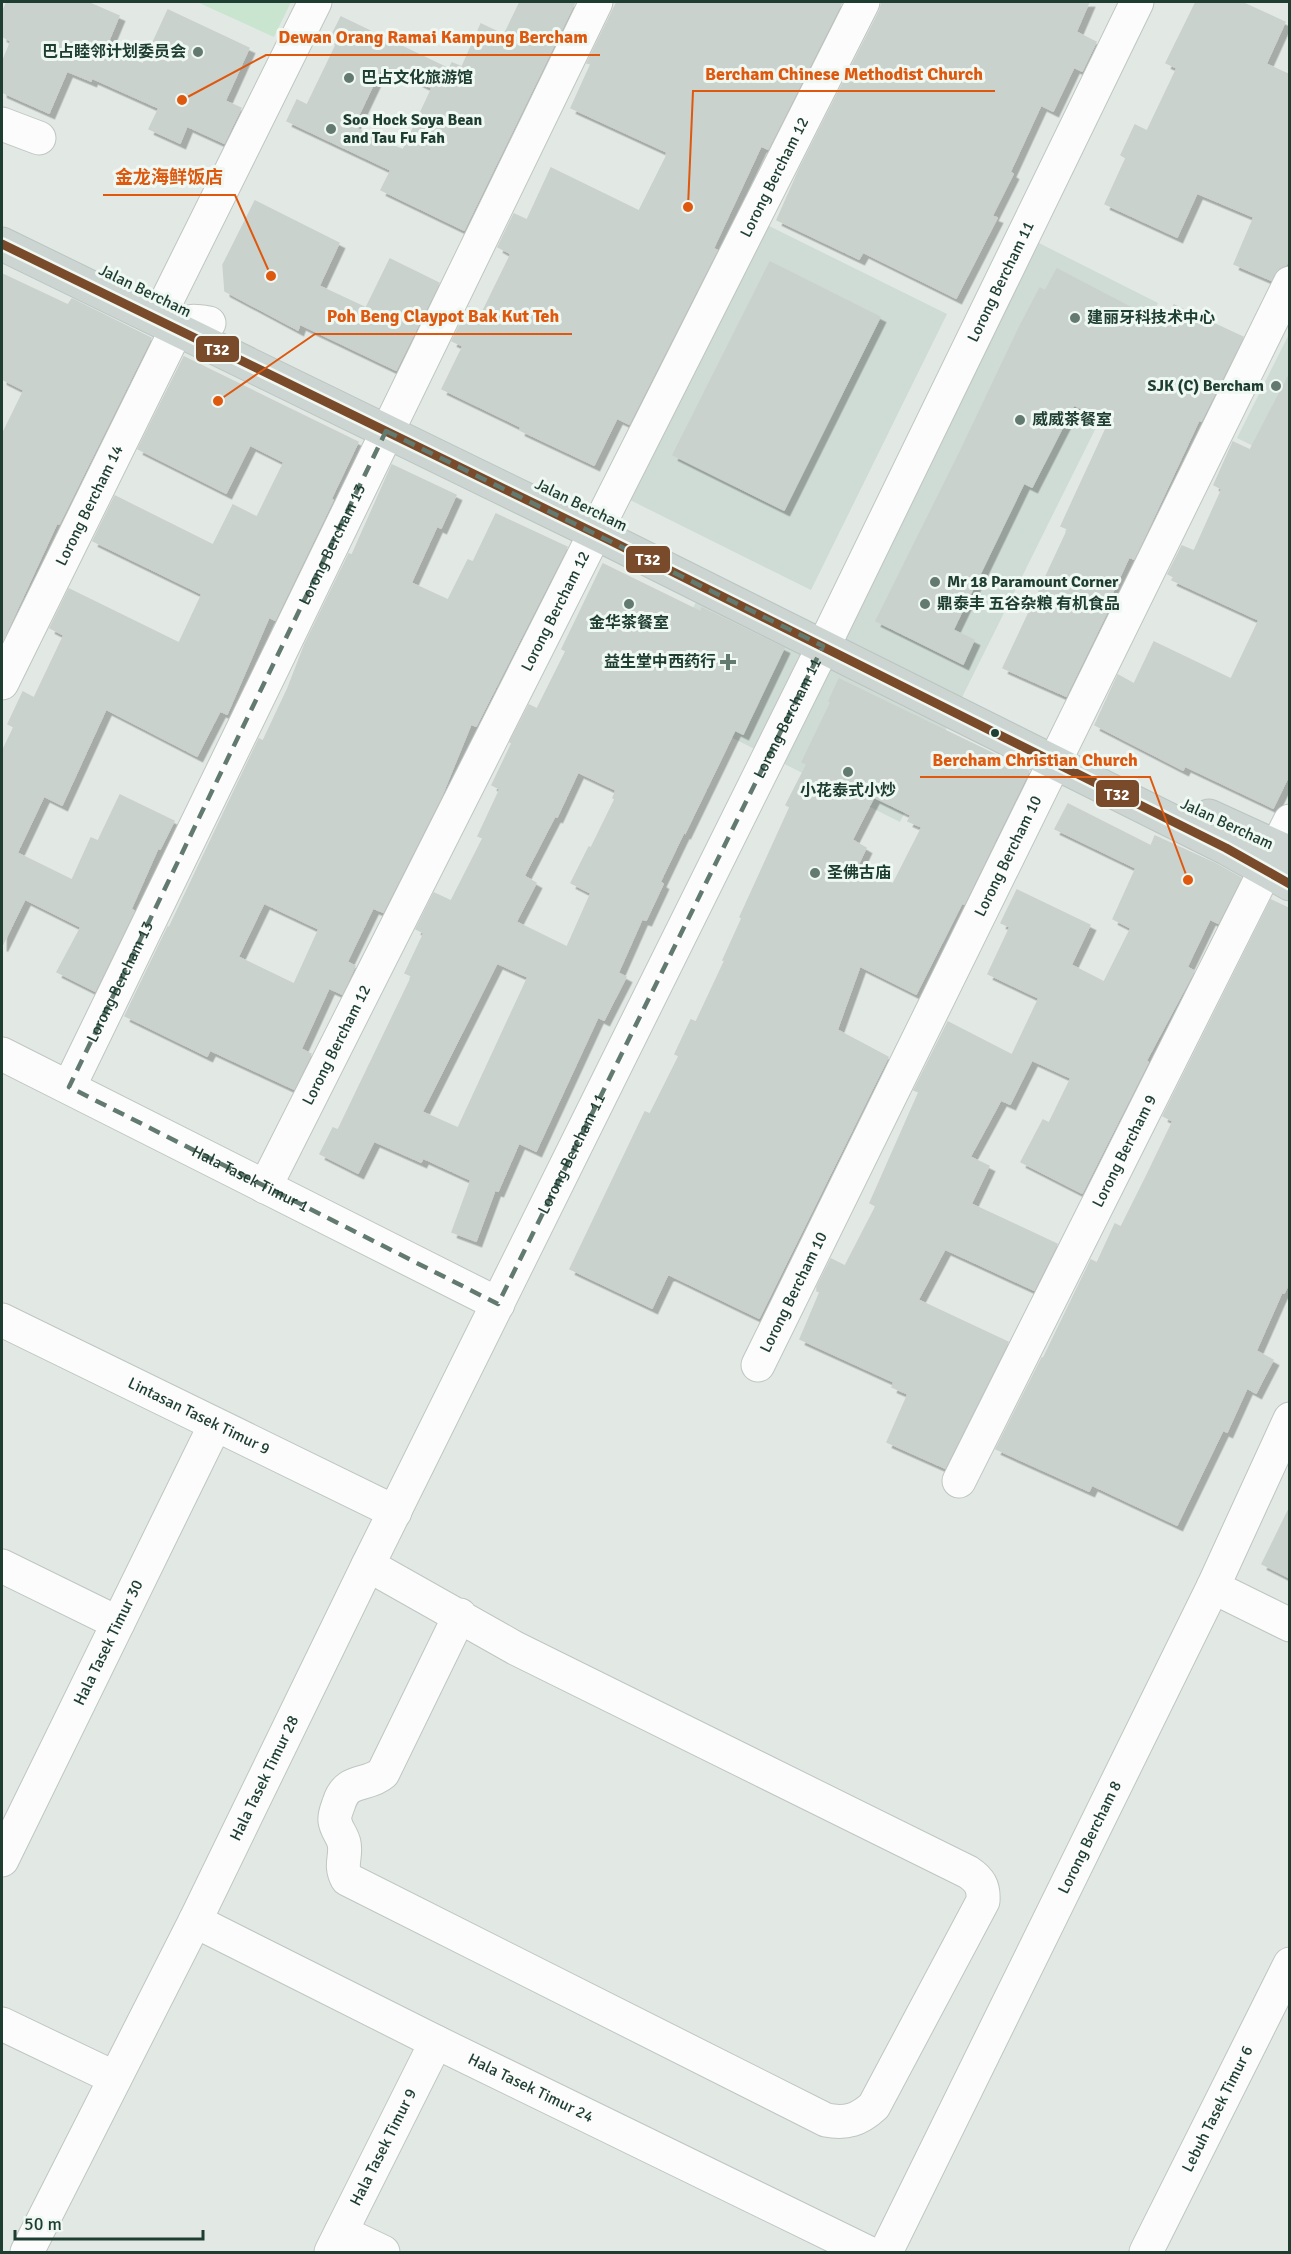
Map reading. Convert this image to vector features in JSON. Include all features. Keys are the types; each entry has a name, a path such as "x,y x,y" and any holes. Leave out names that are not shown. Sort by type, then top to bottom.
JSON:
{"main road":[{"name":"Jalan Bercham","path":"2,222 160,313 209,323 390,423"},
{"name":"Jalan Bercham","path":"2,244 160,313 390,423 827,637 1056,754 1282,855"}],"street":[{"name":"Lorong Bercham 14","path":"2,684 160,313 315,2"},
{"name":"Lorong Bercham 13","path":"69,1087 596,2"},
{"name":"Lorong Bercham 12","path":"265,1187 863,2"},
{"name":"Lorong Bercham 11","path":"498,1304 1137,2"},
{"path":"2,124 39,138"},
{"name":"Lorong Bercham 10","path":"758,1365 1056,754 1290,283"},
{"name":"Lorong Bercham 9","path":"958,1481 1282,855"},
{"name":"Hala Tasek Timur 1","path":"2,1054 498,1304"},
{"name":"Hala Tasek Timur 28","path":"27,2253 195,1922 368,1565 498,1304"},
{"name":"Lintasan Tasek Timur 9","path":"2,1320 395,1512"},
{"name":"Lorong Bercham 8","path":"886,2253 1213,1587 1290,1419"},
{"name":"Hala Tasek Timur 30","path":"2,1860 10,1822 118,1623 215,1425"},
{"path":"368,1565 460,1615 515,1648 977,1878 984,1892 982,1901 874,2106 864,2115 851,2121 826,2120 347,1879 342,1865 344,1840 335,1824 334,1816 341,1796 345,1790 354,1785 377,1778 383,1773 460,1615"},
{"path":"2,1566 118,1623"},
{"path":"1213,1587 1290,1624"},
{"name":"Hala Tasek Timur 24","path":"195,1922 867,2253"},
{"name":"Lebuh Tasek Timur 6","path":"1146,2253 1290,1964"},
{"path":"2,2024 116,2078"},
{"name":"Hala Tasek Timur 9","path":"336,2242 436,2042"},
{"path":"336,2242 383,2253"}],"highlighted area":[{"path":"386,431 823,646 498,1304 69,1087"}],"shaded area":[{"path":"761,222 947,314 811,590 626,498"},
{"path":"1021,234 1158,303 900,822 649,696 702,590 822,645"},
{"name":"SJK (C) Bercham","path":"1289,334 1289,464 1237,438"}],"green space":[{"path":"197,2 291,2 274,37"}],"building":[{"path":"7,2 87,2 119,16 106,47 143,64 168,10 249,48 225,101 241,108 224,143 187,126 180,143 149,129 159,108 92,78 91,81 67,71 49,113 2,92 2,63 11,41 2,36 2,13"},
{"path":"520,2 575,2 464,230 381,190 391,170 287,121 297,100 307,105 337,43 330,39 341,17 449,69 452,63 462,67 481,24 504,35","holes":["383,64 432,88 403,150 353,127"]},
{"path":"617,2 842,2 768,149 761,146 713,249 717,250 629,424 617,418 594,465 442,389 463,346 452,341 469,307 482,313 511,254 498,247 514,214 527,220 551,168 639,211 666,157 667,152 571,108 591,64 587,63"},
{"path":"882,2 1089,2 1076,32 1096,42 1082,71 1074,67 1053,111 1041,105 1010,172 1013,174 992,216 997,218 956,298 863,252 859,259 777,220 800,168"},
{"path":"1196,2 1241,2 1285,22 1266,64 1290,75 1290,258 1271,280 1234,264 1254,217 1197,193 1177,237 1105,204 1126,158 1121,155 1135,125 1147,131 1177,68 1166,63"},
{"path":"255,201 339,243 319,286 366,308 390,259 439,283 396,370 300,324 298,330 225,291 223,265"},
{"path":"770,262 880,317 784,510 673,455"},
{"path":"1057,269 1164,325 1174,305 1243,337 1201,421 1199,420 1134,559 1129,557 1104,611 1107,612 1066,696 1003,668 1068,529 1061,526 1109,422 1074,405 1032,487 1024,483 953,630 974,640 963,664 876,621 1021,324 1040,288 1045,291"},
{"path":"2,274 68,305 72,299 151,338 59,524 57,523 2,642 2,435 24,390 2,379"},
{"path":"184,357 358,442 331,499 333,500 275,620 269,617 227,714 220,711 197,756 106,709 62,805 44,796 17,853 72,880 91,838 98,841 120,795 174,821 160,849 158,848 131,909 134,911 95,991 57,972 81,927 25,899 2,946 2,752 14,727 8,724 23,692 34,698 64,635 50,628 69,589 179,643 202,594 93,541 115,496 213,545 233,505 257,517 284,462 250,445 226,493 138,449"},
{"path":"1290,373 1290,773 1273,808 1185,766 1183,770 1095,725 1118,675 1134,684 1154,642 1231,679 1259,620 1172,580 1174,577 1168,574 1182,546 1194,551 1222,489 1214,485 1233,442 1250,450"},
{"path":"392,465 456,495 441,528 437,526 411,583 448,600 468,560 473,562 496,514 567,547 476,726 471,724 442,795 383,912 373,908 347,962 355,966 342,994 329,988 301,1049 311,1054 294,1089 210,1050 207,1056 125,1016 259,739 263,741 288,688 305,644 349,554 352,555","holes":["264,903 319,929 294,984 238,957"]},
{"path":"603,564 701,612 702,608 784,648 743,734 735,730 684,832 660,882 663,884 646,920 642,919 618,973 626,977 604,1020 598,1017 536,1151 519,1143 498,1191 495,1190 476,1241 452,1232 471,1180 423,1158 421,1162 374,1141 358,1173 320,1154 333,1128 338,1130 412,976 405,973 424,933 416,929 434,893 451,901 483,838 478,836 500,789 492,785 512,743 510,742 529,705 537,709 566,651 562,649","holes":["578,772 616,790 613,798 615,799 571,883 591,893 567,947 516,922 536,883 524,876 555,816 557,817","497,963 528,977 458,1128 422,1112"]},
{"path":"839,679 1029,771 964,904 962,903 916,994 860,966 837,1030 888,1057 759,1318 668,1274 652,1308 570,1269 645,1112 650,1114 679,1056 675,1054 691,1020 696,1022 725,960 723,960 742,918 740,917 790,807 786,805 807,764 802,762 831,702 829,701","holes":["874,797 911,815 908,821 922,827 893,884 857,867 866,848 852,840"]},
{"path":"1068,804 1151,846 1155,836 1241,878 1218,923 1210,919 1187,967 1194,971 1146,1061 1148,1062 1082,1193 1021,1162 1043,1120 1049,1123 1071,1078 1032,1060 1010,1104 1001,1100 970,1157 989,1166 971,1204 1057,1244 1034,1290 945,1249 918,1300 1008,1342 945,1468 887,1442 908,1394 892,1387 894,1382 800,1339 820,1292 817,1291 817,1287 831,1259 845,1266 876,1206 870,1203 919,1092 914,1090 948,1022 1012,1055 1039,998 988,974 1010,927 1001,923 1017,890 1090,925 1071,965 1104,982 1131,928 1113,919 1136,868 1055,829"},
{"path":"1271,900 1290,909 1290,1281 1284,1293 1282,1292 1256,1351 1273,1360 1256,1393 1247,1388 1227,1432 1223,1430 1177,1525 1092,1485 1089,1491 996,1449 1091,1260 1097,1263 1115,1224 1121,1227 1173,1121 1163,1116"},
{"path":"1290,1507 1290,1578 1262,1564"}],"transit line":[{"name":"T32","path":"2,244 605,538 1226,848 1290,884"}],"place":[{"name":"巴占睦邻计划委员会","path":"198,52"},
{"name":"巴占文化旅游馆","path":"349,78"},
{"name":"Dewan Orang Ramai Kampung Bercham","path":"182,100"},
{"name":"Soo Hock Soya Bean and Tau Fu Fah","path":"331,129"},
{"name":"Bercham Chinese Methodist Church","path":"688,207"},
{"name":"金龙海鲜饭店","path":"271,276"},
{"name":"建丽牙科技术中心","path":"1075,318"},
{"name":"SJK (C) Bercham","path":"1276,386"},
{"name":"Poh Beng Claypot Bak Kut Teh","path":"218,401"},
{"name":"威威茶餐室","path":"1020,420"},
{"name":"Mr 18 Paramount Corner","path":"935,582"},
{"name":"金华茶餐室","path":"629,604"},
{"name":"鼎泰丰 五谷杂粮 有机食品","path":"925,604"},
{"name":"益生堂中西药行","path":"728,662"},
{"name":"小花泰式小炒","path":"848,772"},
{"name":"圣佛古庙","path":"815,873"},
{"name":"Bercham Christian Church","path":"1188,880"}]}
